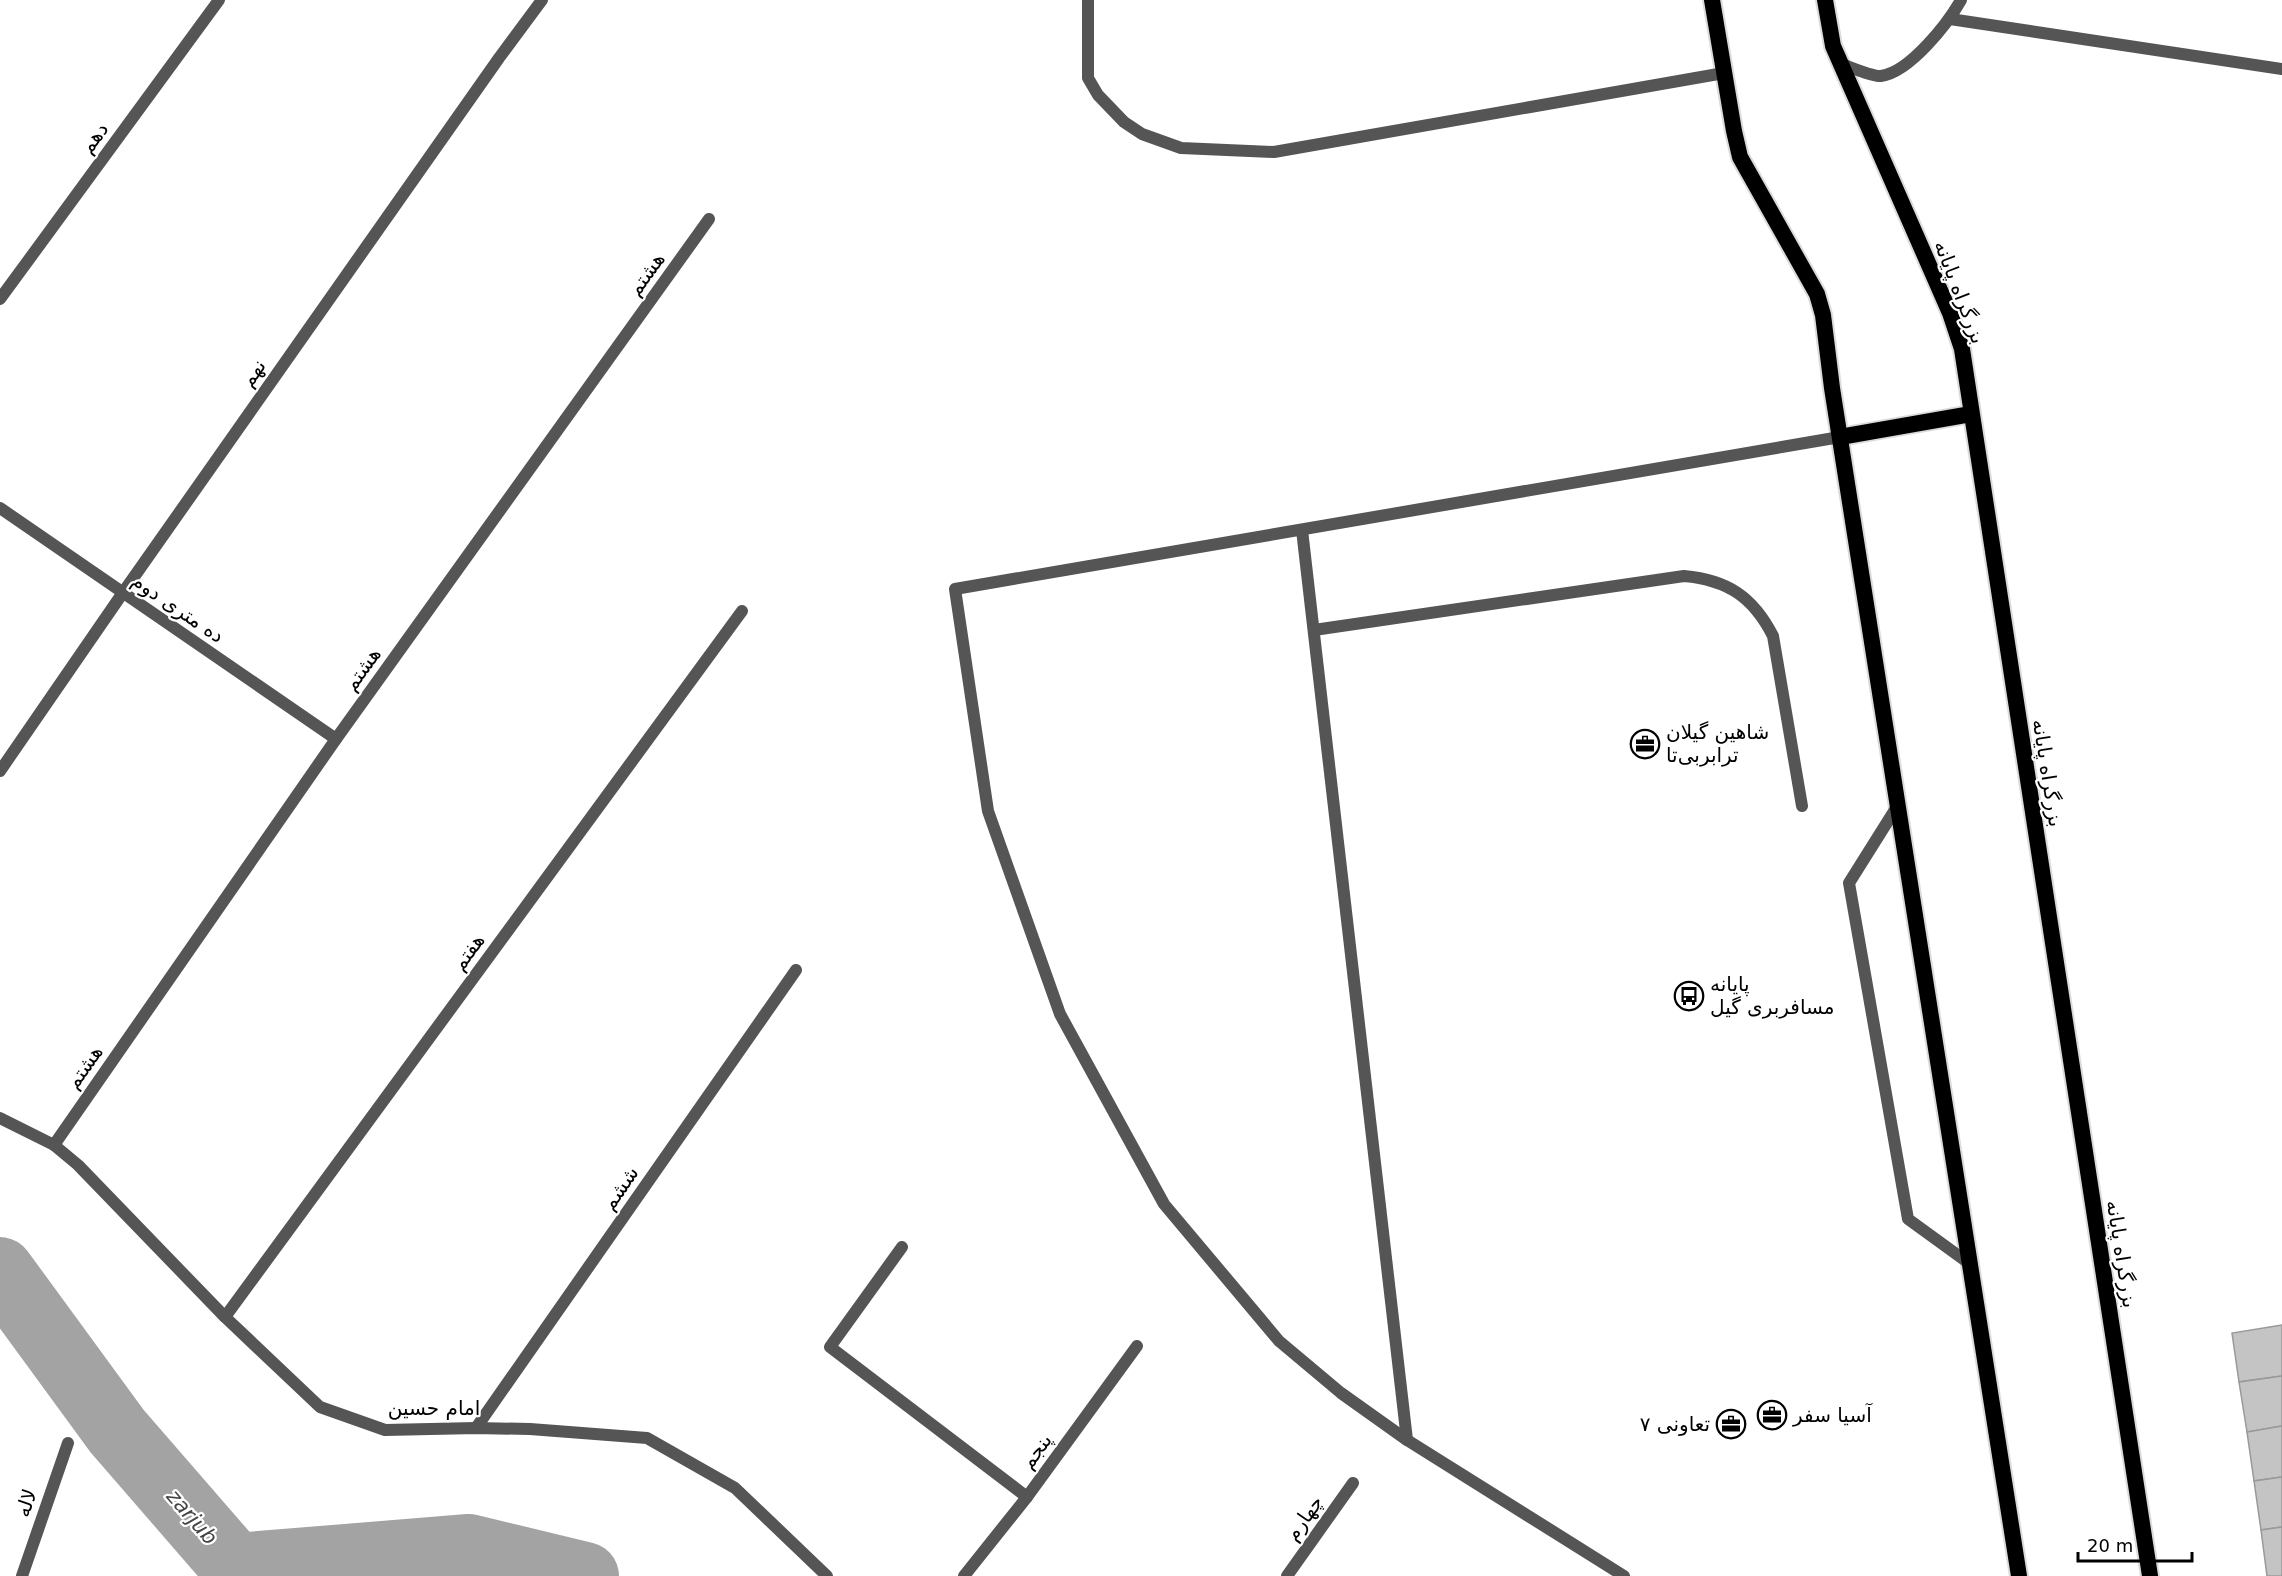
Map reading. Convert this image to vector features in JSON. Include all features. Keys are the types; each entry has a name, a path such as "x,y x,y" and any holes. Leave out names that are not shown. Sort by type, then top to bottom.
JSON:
{"highway":[{"path":"1712,0 1740,157 1813,285 1820,304 2019,1576"},
{"name":"بزرگراه پایانه","path":"1825,0 1833,46 1950,313 1962,349 2150,1576"},
{"path":"1840,437 1971,414"}],"street":[{"name":"دهم","path":"0,299 219,0"},
{"name":"نهم","path":"0,771 122,594 542,0"},
{"path":"1088,0 1088,78 1098,94 1124,122 1142,134 1181,148 1274,152 1724,73"},
{"path":"1841,64 1880,76 1898,70 1923,50 1950,19 1961,0"},
{"path":"1950,19 2282,69"},
{"name":"هشتم","path":"54,1145 336,739 709,219"},
{"path":"1624,1576 1407,1440 1341,1393 1279,1341 1164,1204 1060,1014 988,811 955,589 1840,437"},
{"name":"ده متری دوم","path":"0,508 336,739"},
{"path":"1302,530 1407,1440"},
{"path":"1314,630 1684,576 1720,582 1751,603 1764,618 1773,636 1802,806"},
{"name":"هفتم","path":"225,1317 742,611"},
{"path":"1898,805 1849,883 1908,1219 1970,1264"},
{"name":"ششم","path":"476,1428 796,970"},
{"name":"امام حسین","path":"0,1118 54,1145 78,1165 225,1317 320,1407 385,1430 530,1429 647,1438 735,1488 827,1576"},
{"path":"902,1247 830,1347 1027,1497"},
{"name":"پنجم","path":"964,1576 1027,1497 1137,1346"},
{"name":"لاله","path":"22,1576 68,1443"},
{"name":"چهارم","path":"1287,1576 1353,1483"}],"building":[{"path":"2282,1325 2282,1376 2239,1382 2232,1333"},
{"path":"2282,1376 2282,1426 2247,1432 2239,1382"},
{"path":"2282,1426 2282,1477 2254,1481 2247,1432"},
{"path":"2282,1477 2282,1527 2261,1530 2254,1481"},
{"path":"2282,1527 2282,1576 2267,1576 2261,1530"}],"waterway":[{"name":"zarjub","path":"0,1271 117,1431 235,1567 469,1548 585,1576"}],"place":[{"name":"شاهین گیلان ترابربی‌تا","path":"1645,744"},
{"name":"پایانه مسافربری گیل","path":"1689,996"},
{"name":"آسیا سفر","path":"1772,1415"},
{"name":"تعاونی ۷","path":"1731,1424"}]}
